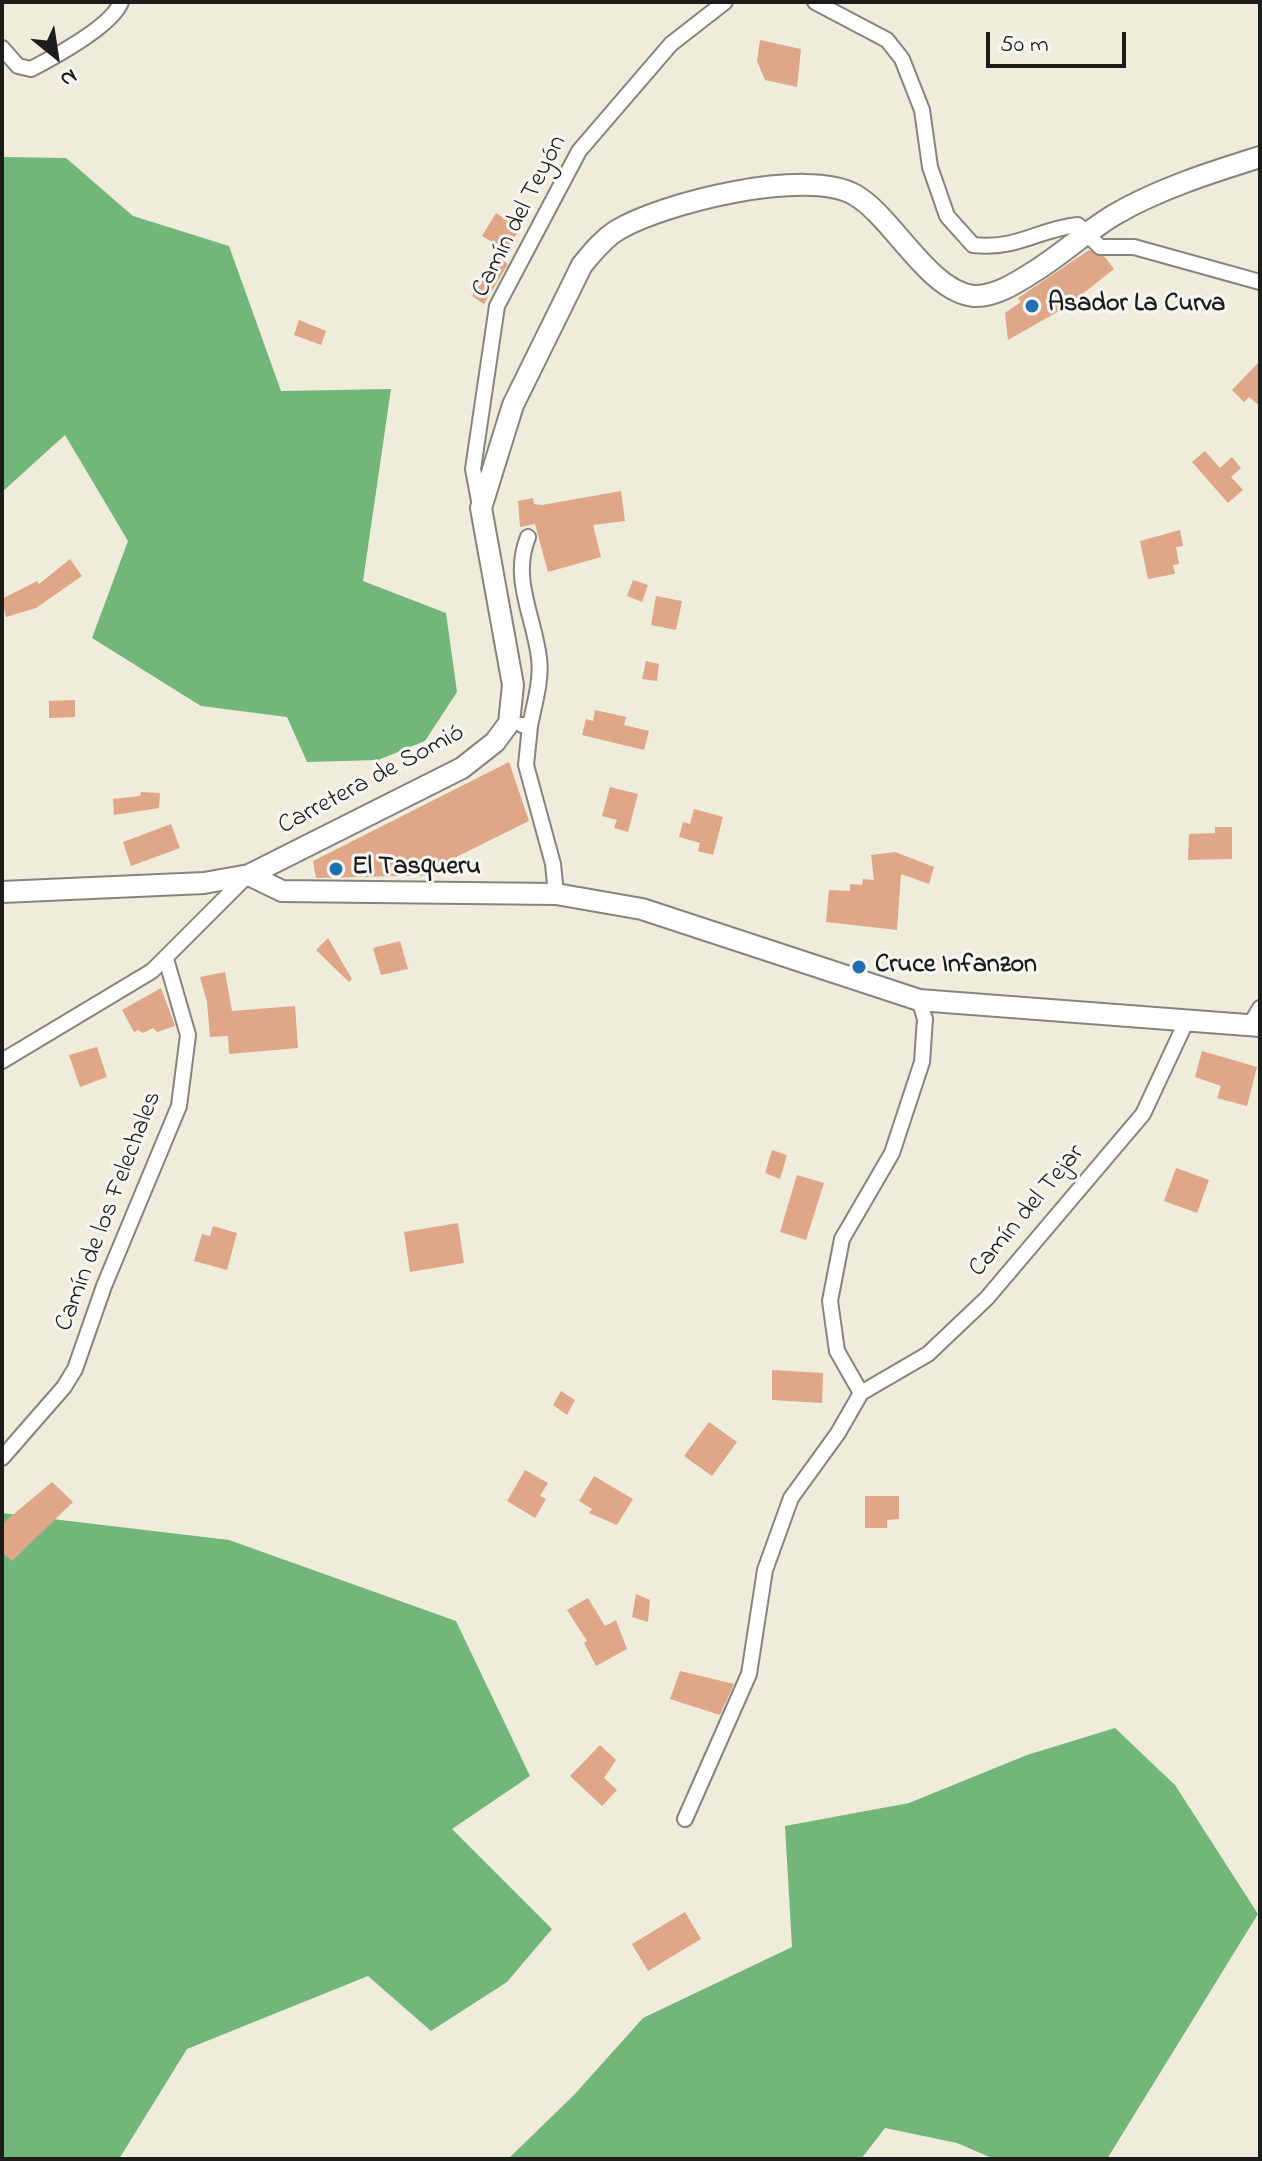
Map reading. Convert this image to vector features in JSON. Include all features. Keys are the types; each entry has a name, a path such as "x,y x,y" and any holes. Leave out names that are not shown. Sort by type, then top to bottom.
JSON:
{"street":[{"path":"2,48 18,66 31,69 118,11 121,2"},
{"name":"Camín del Teyón","path":"481,508 473,469 497,306 579,151 671,44 725,2"},
{"path":"815,2 887,40 902,59 922,110 930,167 947,216 973,245 995,248 1078,225 1100,247 1134,247 1260,282"},
{"path":"530,726 509,723 513,685 481,508 513,405 582,265 598,245 617,231 653,214 784,184 819,185 855,195 945,283 974,296 1010,287 1117,214 1217,171 1260,157"},
{"path":"528,537 521,553 520,572 540,659 526,765 553,864 556,894"},
{"name":"Carretera de Somió","path":"2,892 204,883 249,875 462,768 489,748 509,723"},
{"path":"2,1061 141,979 166,959 249,875 282,891 556,894 642,909 919,1000 1186,1022 1257,1020"},
{"name":"Camín de los Felechales","path":"2,1458 64,1387 75,1369 104,1286 179,1106 188,1035 166,959"},
{"path":"685,1819 749,1674 765,1570 791,1498 838,1433 861,1393 837,1351 830,1301 842,1239 892,1153 922,1062 925,1019 919,1000"},
{"name":"Camín del Tejar","path":"861,1393 928,1354 987,1298 1143,1114 1186,1022"}],"green space":[{"path":"2,157 66,158 133,216 229,246 281,391 391,389 363,581 446,613 457,692 425,741 378,760 307,762 287,717 201,706 92,638 128,541 65,435 2,492"},
{"path":"2,1513 229,1540 456,1621 530,1776 452,1829 552,1929 507,1982 431,2031 368,1976 187,2049 119,2159 2,2159"},
{"path":"1115,1728 1175,1785 1258,1914 1107,2159 994,2159 957,2143 885,2128 861,2159 508,2159 574,2095 643,2018 792,1947 785,1826 909,1803 1027,1755"}],"building":[{"path":"760,40 801,49 797,87 765,80 757,61"},
{"path":"496,213 520,229 506,250 482,236"},
{"path":"1089,250 1105,257 1114,269 1066,307 1008,340 1005,313 1021,302 1018,298"},
{"path":"498,257 508,264 484,304 472,296"},
{"path":"299,320 326,331 321,345 294,335"},
{"path":"1260,361 1260,406 1249,397 1244,402 1232,390"},
{"path":"1205,451 1220,468 1232,457 1241,468 1231,477 1243,490 1228,503 1192,462"},
{"path":"621,491 625,521 593,525 601,557 548,572 535,524 520,527 518,501 533,498 534,504 542,505"},
{"path":"1180,530 1183,546 1176,547 1179,564 1173,565 1175,574 1148,579 1140,541"},
{"path":"70,559 82,576 36,608 6,617 2,599 37,581 39,584"},
{"path":"633,580 648,585 642,602 627,596"},
{"path":"656,596 682,601 676,630 651,625"},
{"path":"646,661 659,664 657,681 642,679"},
{"path":"75,700 75,717 49,718 49,701"},
{"path":"595,710 626,717 624,725 649,731 644,750 582,735 586,719 593,721"},
{"path":"509,762 529,821 438,866 443,875 316,878 313,861"},
{"path":"610,787 638,794 628,832 614,828 617,820 602,816"},
{"path":"141,792 160,793 159,808 114,815 113,799 140,796"},
{"path":"694,809 723,817 713,855 698,851 700,843 679,837 683,822 690,824"},
{"path":"171,824 180,848 131,866 123,842"},
{"path":"1215,827 1232,827 1232,859 1188,860 1189,834 1215,833"},
{"path":"895,852 934,867 929,884 901,874 897,930 826,922 829,890 850,891 850,884 862,885 863,879 874,880 871,855"},
{"path":"328,938 352,979 349,982 316,950"},
{"path":"400,941 408,969 381,975 373,948"},
{"path":"225,972 232,1011 295,1006 298,1048 229,1054 228,1036 210,1037 207,1002 200,977"},
{"path":"161,988 175,1026 157,1032 153,1028 143,1033 138,1030 134,1032 122,1010"},
{"path":"97,1047 107,1077 80,1087 69,1055"},
{"path":"1202,1051 1257,1067 1247,1106 1217,1098 1221,1086 1195,1077"},
{"path":"772,1150 787,1155 780,1179 765,1173"},
{"path":"1176,1168 1209,1180 1197,1213 1164,1201"},
{"path":"797,1175 824,1183 806,1240 780,1232"},
{"path":"458,1223 464,1263 410,1272 404,1232"},
{"path":"213,1226 237,1233 227,1270 194,1261 202,1234 210,1236"},
{"path":"772,1370 823,1373 822,1403 772,1400"},
{"path":"561,1391 575,1400 567,1415 553,1405"},
{"path":"709,1422 737,1442 712,1476 684,1456"},
{"path":"525,1470 548,1483 540,1496 546,1499 535,1518 507,1501"},
{"path":"594,1476 633,1499 617,1525 589,1513 592,1509 579,1501"},
{"path":"52,1482 73,1502 12,1561 2,1552 2,1524"},
{"path":"865,1496 899,1496 899,1519 887,1520 887,1528 865,1528"},
{"path":"636,1594 650,1600 648,1622 632,1617"},
{"path":"588,1598 605,1626 616,1620 627,1649 596,1666 584,1643 587,1641 567,1610"},
{"path":"680,1671 734,1684 720,1715 670,1699"},
{"path":"600,1745 616,1760 604,1778 617,1790 602,1806 570,1776"},
{"path":"685,1912 701,1939 648,1971 632,1944"}],"place":[{"name":"Asador La Curva","path":"1032,306"},
{"name":"El Tasqueru","path":"336,869"},
{"name":"Cruce Infanzon","path":"859,967"}]}
